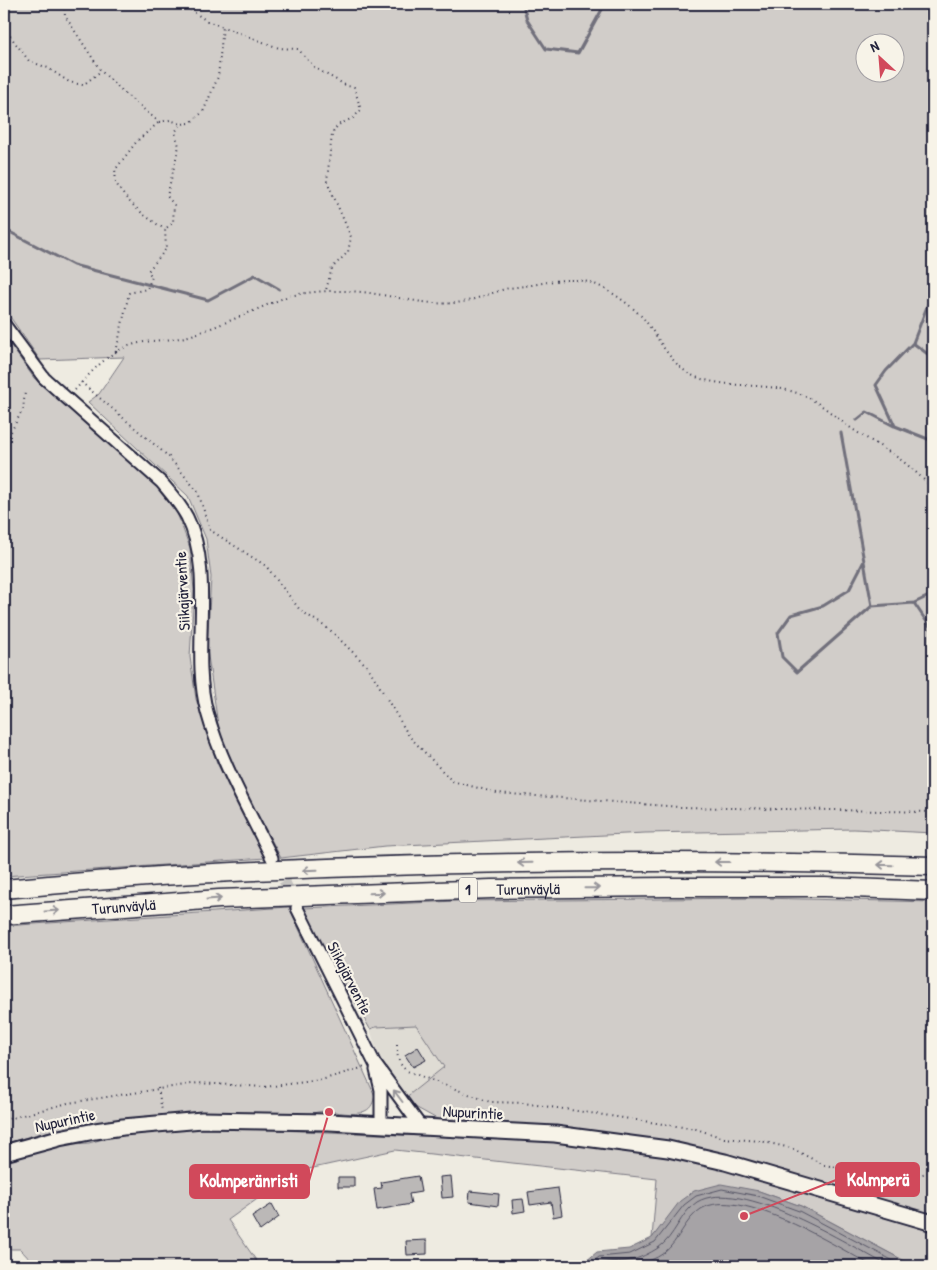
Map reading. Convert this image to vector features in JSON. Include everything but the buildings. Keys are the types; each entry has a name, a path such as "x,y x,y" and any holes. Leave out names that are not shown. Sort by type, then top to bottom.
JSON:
{"highway":[{"name":"Turunväylä","path":"4,889 213,873 487,864 665,862 933,866"},
{"name":"Turunväylä","path":"4,915 219,899 491,889 815,887 933,890"}],"main road":[{"name":"Nupurintie","path":"4,1153 59,1138 95,1131 202,1120 329,1122 555,1134 668,1149 725,1162 933,1223"}],"street":[{"name":"Siikajärventie","path":"4,324 44,378 162,483 179,503 187,518 198,554 201,606 200,657 206,712 228,768 272,858"},
{"name":"Siikajärventie","path":"297,908 375,1064"},
{"path":"375,1064 381,1090 380,1126"},
{"path":"375,1064 422,1128"}],"path":[{"path":"64,4 65,16 101,71 129,98 159,122"},
{"path":"182,4 207,21 279,48 298,49 315,68 347,86 354,87 360,110 353,118 338,125 332,134 327,181 351,237 348,252 332,268 326,292"},
{"path":"165,229 153,222 130,203 116,182 116,170 137,141 159,122 170,120 182,124 190,123 203,112 218,77 223,26"},
{"path":"4,28 29,61 48,68 69,82 83,85 101,71"},
{"path":"165,229 173,222 174,205 167,196 179,146 175,132 182,124"},
{"path":"116,352 129,293 147,289 152,277 148,271 166,249 165,229"},
{"path":"66,399 91,371 116,352 136,343 191,335 297,294 326,292 373,293 442,303 461,302 509,288 558,279 573,279 590,282 612,294 643,318 666,352 679,366 695,376 707,380 755,385 797,393 821,405 861,435 904,462 933,488"},
{"path":"81,382 169,457 198,492 210,530 266,566 300,610 330,630 368,667 409,736 452,781 497,793 680,807 933,812"},
{"path":"4,445 23,409 25,392"},
{"path":"397,1046 397,1056 400,1065 406,1071 490,1102 524,1103 696,1129 724,1138 791,1148 824,1165 874,1173 913,1177 933,1172"},
{"path":"4,1120 68,1104 158,1088 198,1082 265,1087 284,1085 321,1080 375,1064"},
{"path":"158,1088 165,1123"}],"shaded area":[{"path":"4,4 933,4 933,833 854,829 645,833 385,846 281,858 245,791 219,732 207,649 211,577 206,539 188,496 88,402 99,394 124,357 40,360 4,308"},
{"path":"4,336 34,378 157,487 177,513 190,548 194,590 190,657 196,699 217,763 266,858 4,876"},
{"path":"759,898 933,902 933,1216 707,1152 637,1137 546,1127 437,1119 417,1108 405,1098 444,1067 416,1025 370,1029 311,924 304,908 457,901"},
{"path":"289,907 375,1096 369,1108 356,1114 324,1111 285,1117 197,1114 141,1117 58,1129 4,1144 4,926"},
{"path":"416,1025 444,1068 405,1098 392,1081 377,1051 370,1029"},
{"path":"181,1128 279,1130 543,1141 659,1155 715,1167 933,1232 933,1266 914,1266 801,1206 759,1191 662,1226 652,1238 657,1179 395,1150 295,1172 228,1220 260,1266 36,1266 20,1249 4,1249 4,1160 55,1145 89,1143 124,1133"}],"water":[{"path":"721,1184 759,1191 801,1206 914,1266 580,1266 597,1252 629,1249 652,1238 680,1201 694,1191"}],"waterway":[{"path":"523,4 527,20 546,49 578,53 605,4"},
{"path":"4,229 73,265 208,300 255,275 279,289"},
{"path":"933,291 913,343 886,371 876,385 895,426 933,441"},
{"path":"913,343 933,358"},
{"path":"857,420 867,412 894,426"},
{"path":"841,433 872,606 797,672 782,657 778,633 791,615 823,606 849,590 864,561"},
{"path":"872,606 914,603 933,594"},
{"path":"914,603 933,631"}],"tunnel":[{"path":"277,866 294,901"}],"place":[{"name":"Kolmperänristi","path":"329,1112"},
{"name":"Kolmperä","path":"744,1216"}]}
